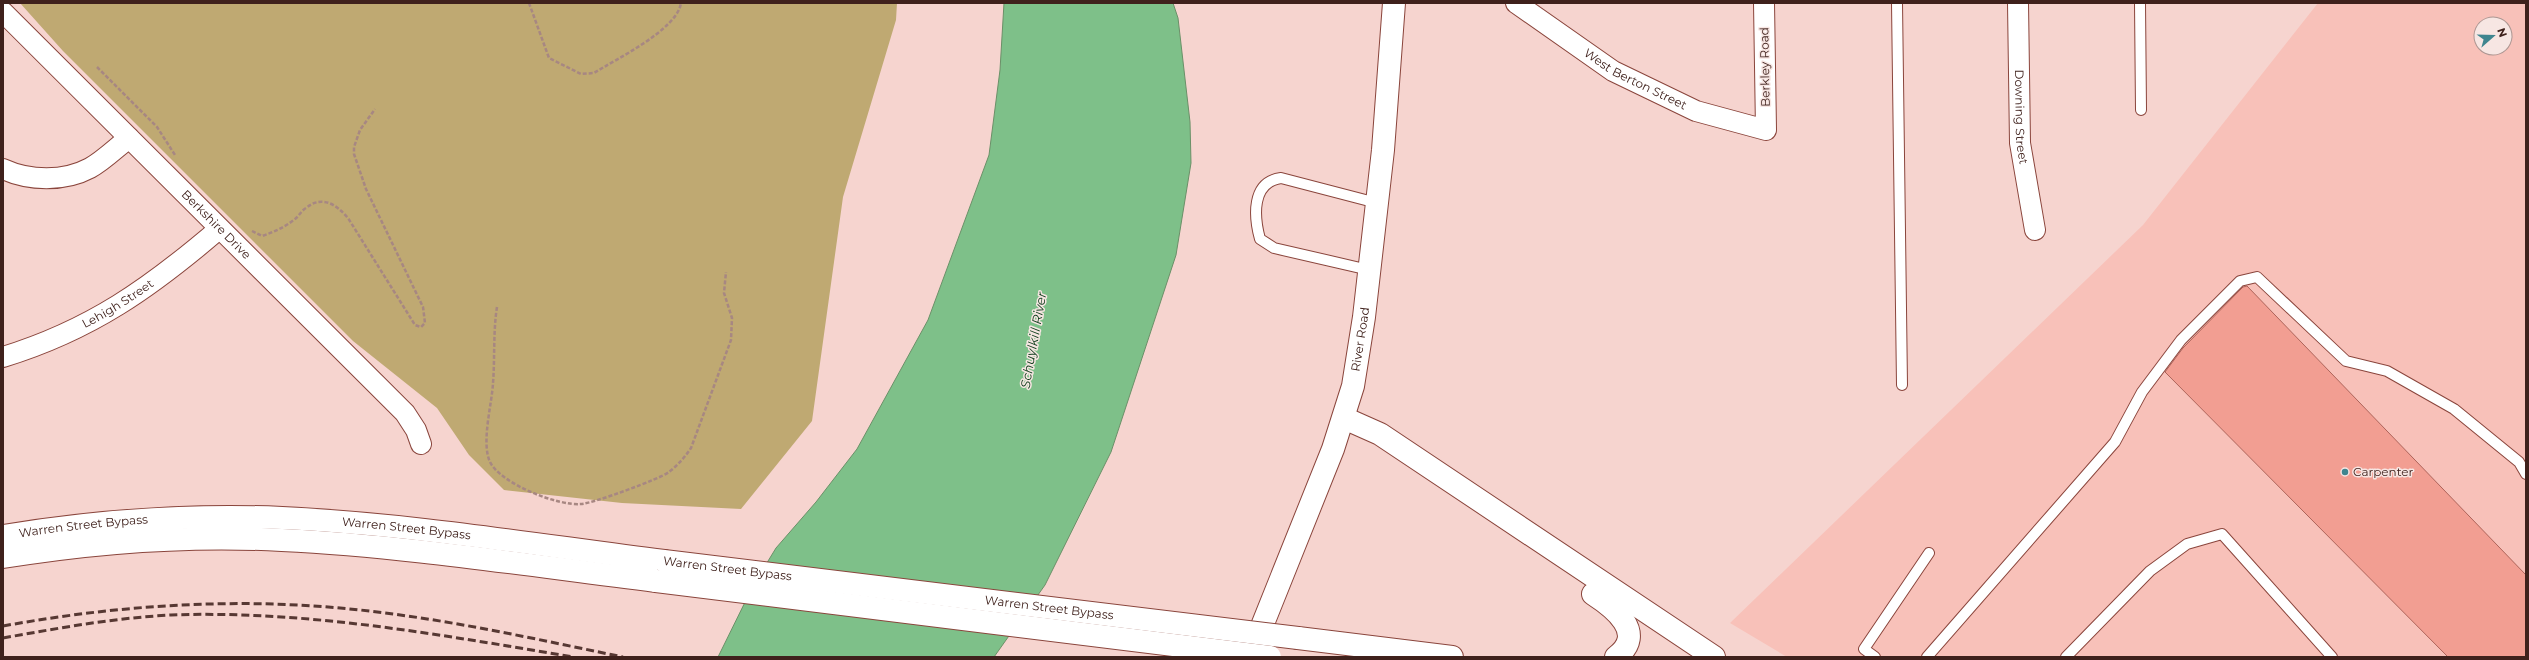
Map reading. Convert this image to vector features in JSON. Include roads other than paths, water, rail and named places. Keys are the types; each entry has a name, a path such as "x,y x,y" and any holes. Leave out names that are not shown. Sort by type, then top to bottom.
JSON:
{"main road":[{"name":"River Road","path":"1250,657 1344,418 1358,358 1377,203 1397,5"},
{"path":"1344,418 1372,446 1616,609 1626,623 1628,631 1625,647 1616,657"},
{"path":"1344,418 1380,434 1714,657"},
{"name":"Warren Street Bypass","path":"3,536 140,520 282,518 379,526 1452,657"},
{"name":"Warren Street Bypass","path":"3,557 134,541 180,539 281,540 377,547 1270,657"}],"street":[{"name":"West Berton Street","path":"1516,3 1613,72 1696,111 1766,130"},
{"name":"Berkley Road","path":"1764,3 1766,130"},
{"name":"Downing Street","path":"2018,3 2020,143 2035,230"},
{"name":"Berkshire Drive","path":"3,12 405,413 416,430 421,444"},
{"path":"3,169 19,176 55,178 89,169 129,138"},
{"name":"Lehigh Street","path":"3,358 67,334 127,301 176,266 219,229"}],"lane":[{"path":"1897,3 1902,385"},
{"path":"2140,3 2141,110"},
{"path":"1369,270 1274,248 1260,239 1255,212 1258,196 1263,187 1273,180 1281,178 1377,203"},
{"path":"1927,657 2115,442 2142,392 2181,340 2240,281 2257,277 2346,361 2387,371 2454,409 2519,462 2526,474"},
{"path":"2066,657 2150,571 2187,544 2222,534 2332,657"},
{"path":"1875,657 1864,649 1929,553"}],"water":[{"name":"Schuylkill River","path":"1004,3 1173,3 1178,18 1190,122 1191,163 1176,255 1111,452 1045,585 994,657 718,657 754,584 776,548 816,502 857,449 928,320 989,155 1000,70"}],"railway":[{"path":"3,626 51,618 146,607 194,604 289,605 337,608 415,617 505,633 623,657"},
{"path":"3,638 129,618 222,614 323,620 373,626 474,640 574,657"}],"place":[{"name":"Carpenter","path":"2345,472"}]}
